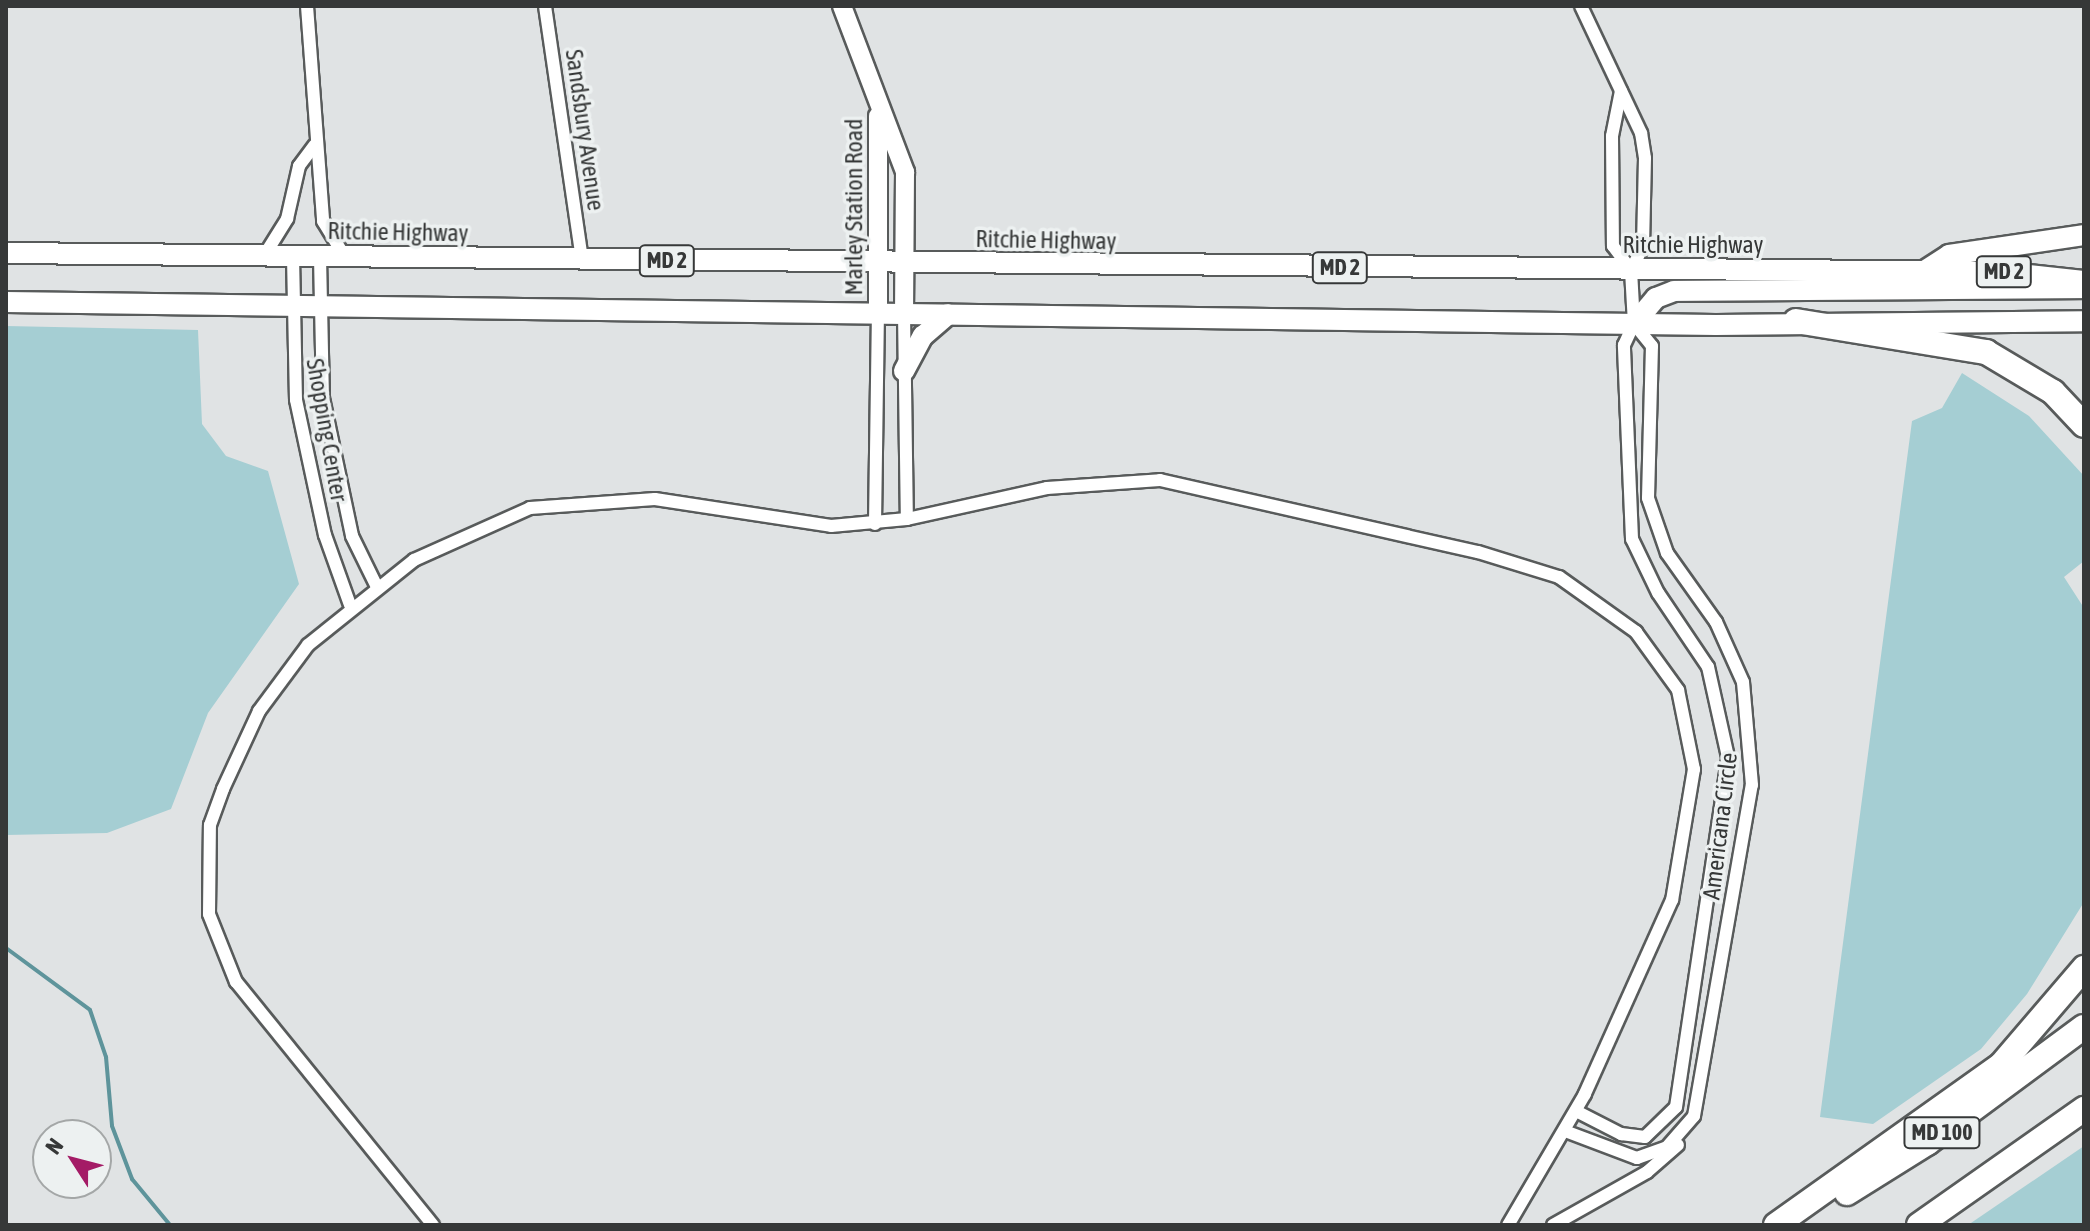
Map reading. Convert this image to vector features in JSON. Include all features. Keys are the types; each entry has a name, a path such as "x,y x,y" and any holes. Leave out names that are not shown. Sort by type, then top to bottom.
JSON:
{"highway":[{"path":"1796,321 1986,352 2053,392 2084,425"},
{"path":"1776,1225 2001,1065 2084,968"},
{"name":"MD 100","path":"1791,1225 1927,1143 2084,1027"},
{"name":"MD 100","path":"1919,1225 2084,1109"}],"main road":[{"name":"Marley Station Road","path":"842,6 905,172 904,313"},
{"name":"Marley Station Road","path":"878,102 878,313"},
{"path":"1923,272 1949,255 2084,235"},
{"name":"Ritchie Highway","path":"6,253 1923,272 2084,281"},
{"path":"1634,324 1656,298 1674,291 2084,288"},
{"name":"MD 2","path":"6,302 1634,324 2084,321"},
{"path":"904,371 923,336 948,314"}],"street":[{"path":"307,6 315,145 323,160 323,221 345,257"},
{"name":"Sandsbury Avenue","path":"545,6 582,260"},
{"name":"Americana Circle","path":"1576,1111 1621,1134 1645,1137 1676,1107 1727,785 1724,721 1708,667 1658,593 1632,539 1624,345 1634,324 1631,270 1643,246 1645,158 1621,91 1581,6"},
{"name":"Americana Circle","path":"1621,91 1612,136 1613,246 1631,270"},
{"path":"264,256 287,219 299,166 315,145"},
{"name":"Shopping Center","path":"293,257 290,305 299,415 325,535 350,605"},
{"name":"Shopping Center","path":"320,257 318,306 333,451 352,536 376,585"},
{"path":"875,524 878,313"},
{"path":"904,313 907,519"},
{"name":"Americana Circle","path":"1634,324 1652,346 1648,498 1655,527 1732,651 1754,752 1694,1116"},
{"path":"433,1225 236,982 209,914 210,825 238,750 279,680 350,605 376,585 489,520 573,500 655,499 781,523 875,524 1047,488 1122,481 1202,485 1526,565 1615,612 1678,690 1691,735 1692,797 1672,900 1576,1111 1508,1225"},
{"path":"1565,1131 1637,1158 1667,1147 1694,1116"},
{"path":"1553,1225 1665,1159 1694,1116"}],"shaded area":[{"path":"6,326 198,330 202,424 226,456 268,471 299,584 208,713 171,809 107,833 6,835"},
{"path":"1962,373 2029,416 2084,476 2084,561 2064,577 2084,608 2084,902 2027,994 1981,1049 1873,1124 1820,1117 1912,421 1942,408"},
{"path":"2084,1146 2084,1225 1968,1225"}],"waterway":[{"path":"6,948 90,1010 106,1057 112,1126 132,1179 170,1225"}]}
